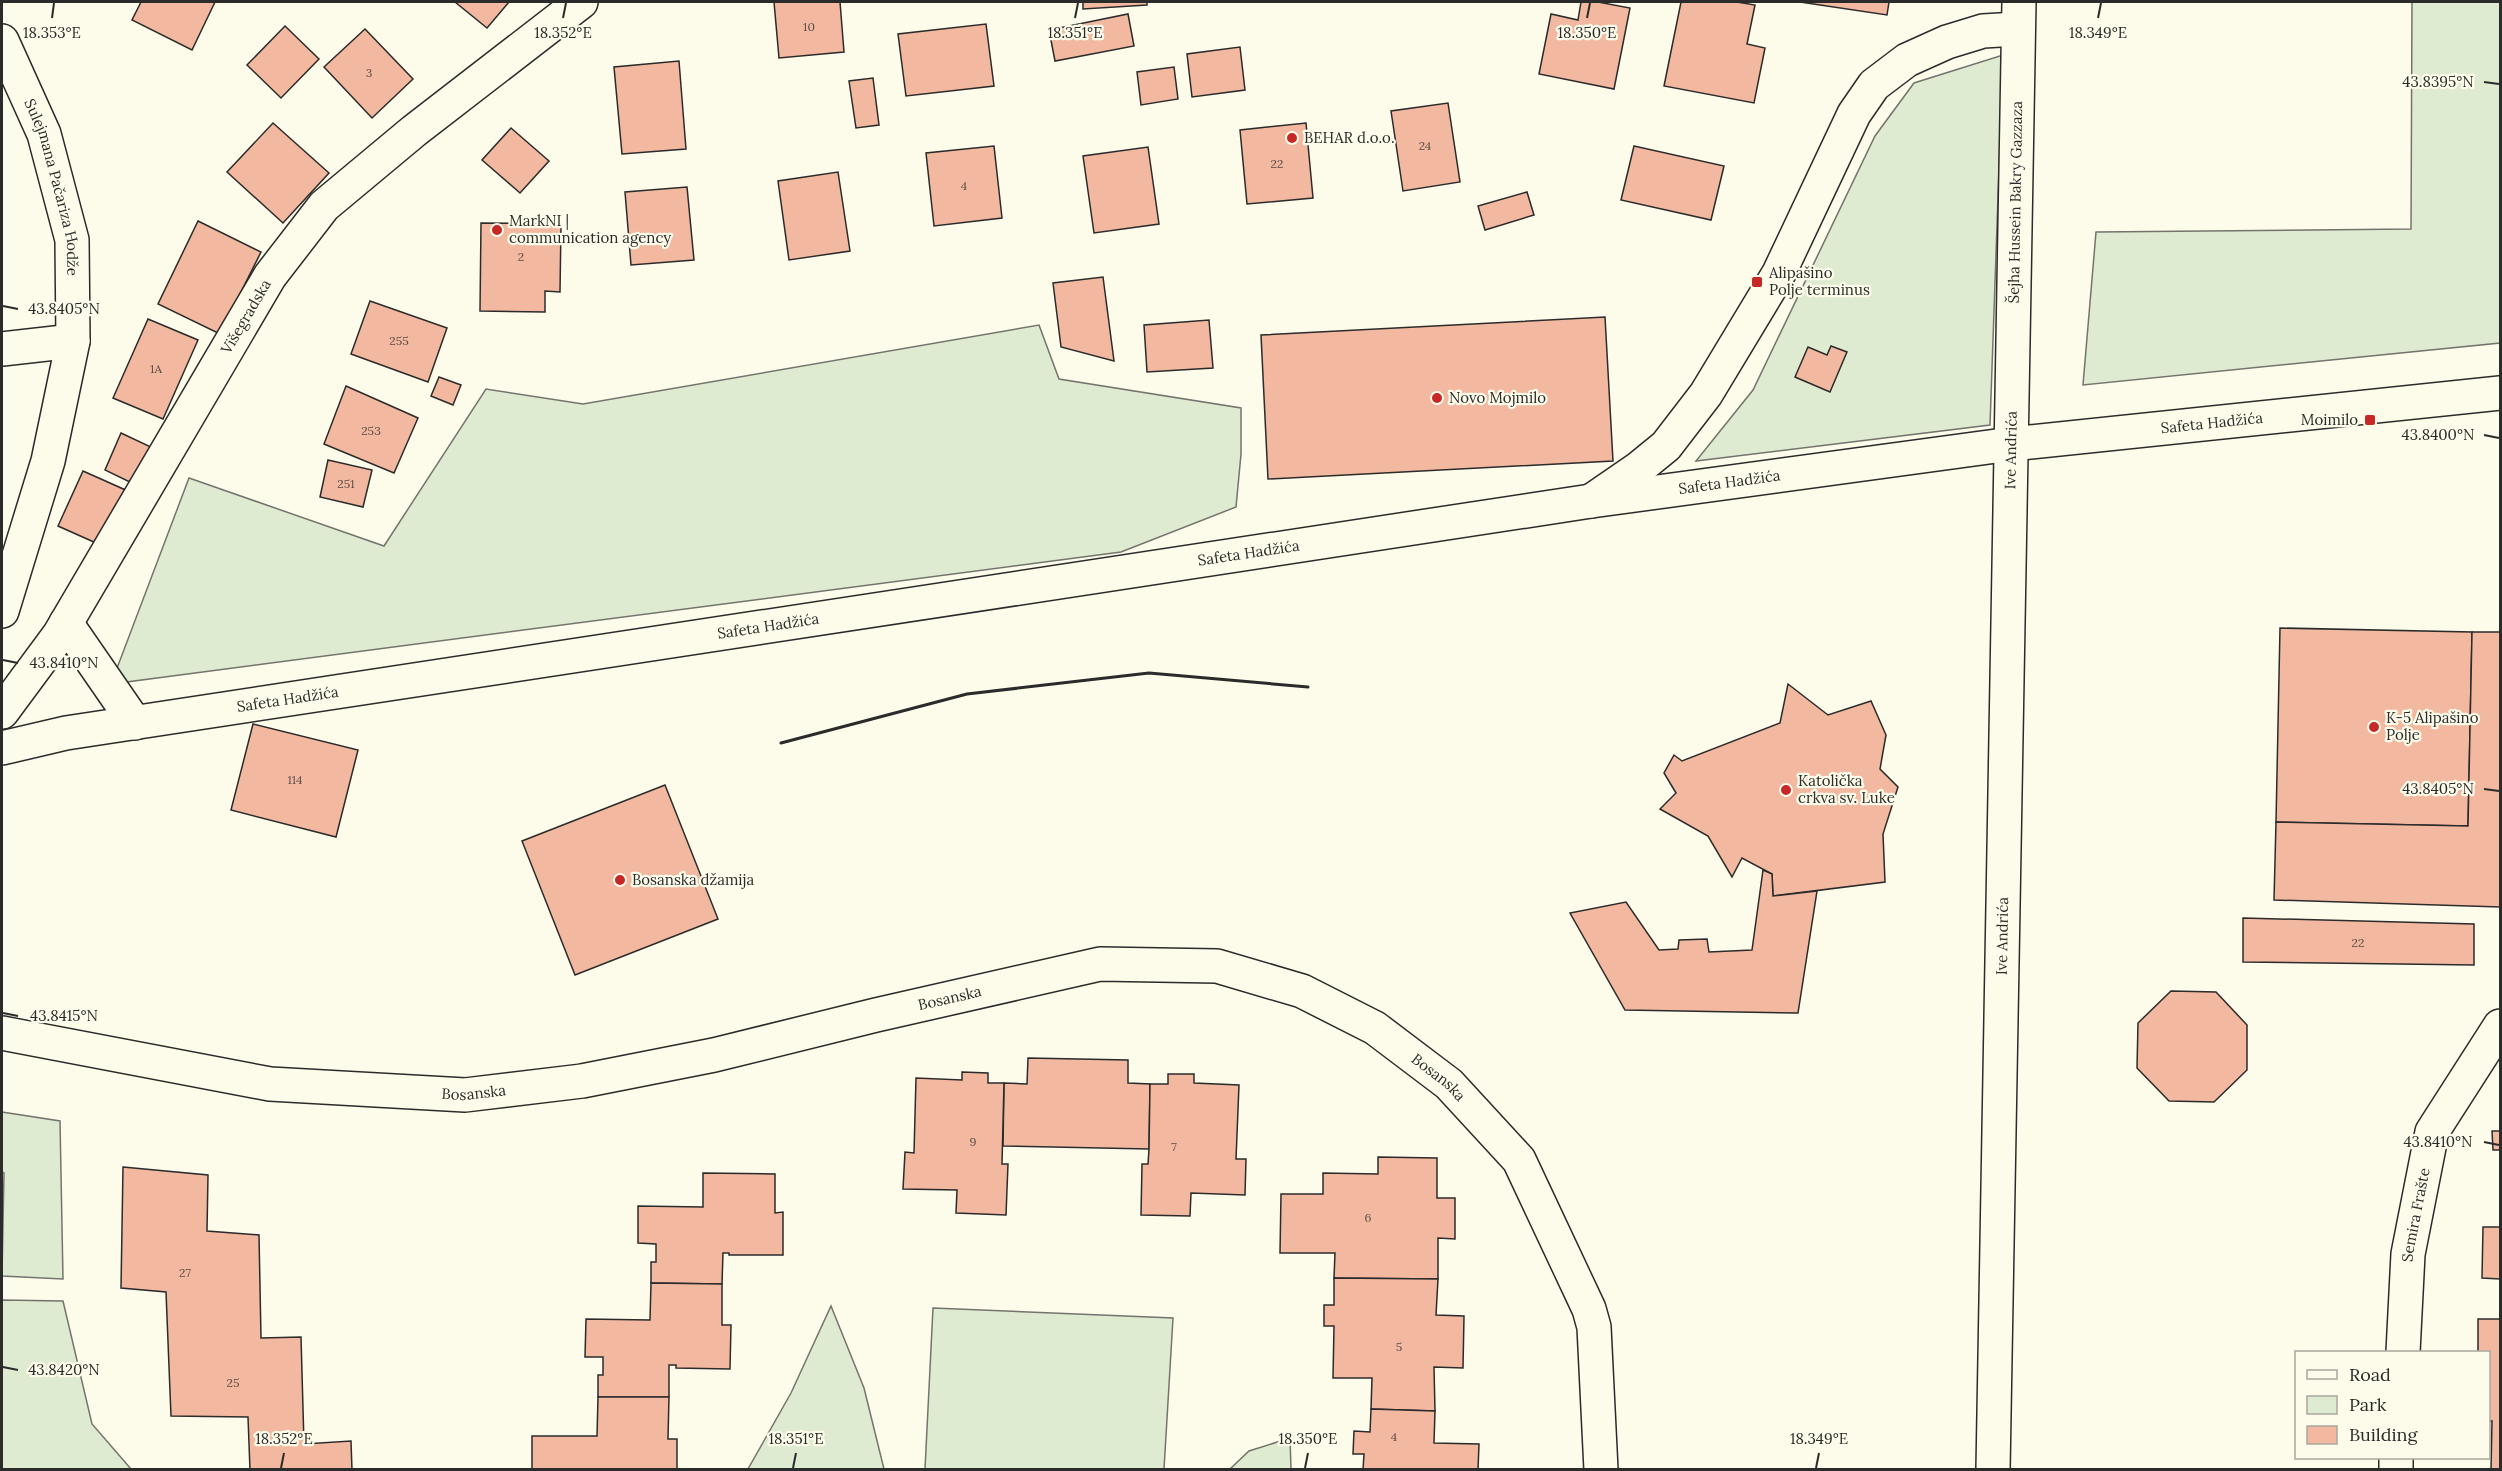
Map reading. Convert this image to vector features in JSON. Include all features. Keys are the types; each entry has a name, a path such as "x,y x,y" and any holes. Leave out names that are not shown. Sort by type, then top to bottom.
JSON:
{"street":[{"name":"Višegradska","path":"2,712 66,623 270,276 324,206 414,131 581,2"},
{"path":"1591,501 1666,446 1706,394 1779,273 1854,114 1874,85 1908,60 1947,42 1983,31 2018,15"},
{"name":"Šejha Hussein Bakry Gazzaza","path":"2012,403 2018,15"},
{"name":"Sulejmana Pačariza Hodže","path":"2,41 44,134 72,240 73,341 48,461 2,611"},
{"path":"2,349 73,341"},
{"name":"Safeta Hadžića","path":"2,742 1591,501 2012,444 2500,393"},
{"name":"Ive Andrića","path":"1993,1470 2012,403"},
{"path":"66,623 135,723"},
{"name":"Bosanska","path":"2,1033 270,1084 465,1095 582,1081 714,1055 1100,964 1216,966 1302,991 1375,1028 1449,1084 1519,1160 1588,1309 1594,1327 1601,1470"},
{"name":"Semira Frašte","path":"2403,1351 2408,1254 2432,1132 2500,1026"}],"green space":[{"path":"2412,2 2500,2 2500,343 2083,385 2096,232 2411,229"},
{"path":"2003,55 1990,425 1696,461 1753,390 1875,136 1914,83"},
{"path":"1039,325 1059,379 1241,408 1241,454 1236,507 1121,552 111,684 189,478 384,546 486,389 583,404"},
{"path":"2,1112 60,1121 63,1279 2,1276 4,1173 2,1172"},
{"path":"2,1300 63,1301 92,1424 131,1469 2,1469"},
{"path":"831,1306 864,1388 884,1469 748,1469 791,1393"},
{"path":"933,1308 1173,1318 1164,1469 925,1469"},
{"path":"1290,1438 1291,1469 1230,1469 1249,1451"}],"building":[{"path":"141,2 215,2 192,50 132,20"},
{"path":"455,2 509,2 487,28"},
{"path":"774,2 840,2 844,52 779,58"},
{"path":"1083,2 1147,2 1147,5 1083,9"},
{"path":"1581,2 1598,2 1630,8 1614,89 1539,74 1551,14 1578,20"},
{"path":"1681,2 1737,2 1755,5 1747,44 1765,48 1754,103 1664,86"},
{"path":"1800,2 1889,2 1887,15"},
{"path":"1128,14 1134,46 1055,61 1049,30"},
{"path":"986,24 994,86 906,96 898,34"},
{"path":"285,26 319,59 281,98 247,65"},
{"path":"365,29 413,79 372,118 324,67"},
{"path":"1240,47 1245,90 1192,97 1187,54"},
{"path":"679,61 686,149 622,154 614,67"},
{"path":"1174,67 1178,99 1141,105 1137,72"},
{"path":"873,78 879,125 856,128 849,81"},
{"path":"1448,103 1460,182 1403,191 1391,111"},
{"path":"273,123 329,173 283,223 227,172"},
{"path":"1306,123 1313,198 1247,204 1240,130"},
{"path":"511,128 549,161 520,193 482,160"},
{"path":"994,146 1002,218 934,226 926,153"},
{"path":"1634,146 1724,166 1711,220 1621,200"},
{"path":"1148,147 1159,224 1094,233 1083,156"},
{"path":"838,172 850,251 789,260 778,181"},
{"path":"687,187 694,260 631,265 625,192"},
{"path":"1527,192 1534,215 1485,230 1478,206"},
{"path":"198,221 261,252 220,334 158,304"},
{"path":"481,223 561,224 560,292 545,291 545,312 480,311"},
{"path":"1103,277 1114,361 1061,347 1053,283"},
{"path":"370,301 447,328 428,382 351,354"},
{"name":"Novo Mojmilo","path":"1605,317 1613,461 1268,479 1261,335"},
{"path":"148,319 198,340 163,419 113,398"},
{"path":"1209,320 1213,368 1147,372 1144,325"},
{"path":"1831,346 1847,352 1830,392 1795,377 1808,347 1827,355"},
{"path":"439,377 461,385 453,405 431,396"},
{"path":"346,386 418,418 394,473 324,444"},
{"path":"121,433 153,448 136,485 105,470"},
{"path":"328,460 372,470 363,507 320,497"},
{"path":"83,471 130,492 105,547 58,526"},
{"name":"K-5 Alipašino Polje","path":"2280,628 2472,632 2468,826 2276,822"},
{"path":"2472,632 2500,632 2500,907 2274,900 2276,822 2468,826"},
{"name":"Katolička crkva sv. Luke","path":"1788,684 1828,715 1871,701 1886,735 1880,769 1898,787 1883,834 1885,882 1773,896 1772,874 1742,858 1732,877 1708,836 1660,809 1676,793 1664,773 1674,755 1682,761 1780,723"},
{"path":"253,724 358,750 336,837 231,810"},
{"name":"Bosanska džamija","path":"665,785 718,919 575,975 522,841"},
{"path":"1763,870 1772,874 1773,896 1817,891 1798,1013 1625,1010 1570,913 1626,902 1659,950 1678,949 1679,940 1707,939 1709,952 1752,950"},
{"path":"2243,918 2474,924 2474,965 2243,962"},
{"path":"2171,991 2216,992 2247,1025 2247,1070 2214,1102 2169,1101 2137,1068 2138,1023"},
{"path":"1028,1058 1128,1060 1128,1083 1150,1084 1149,1149 1003,1146 1004,1083 1027,1084"},
{"path":"962,1072 988,1073 988,1083 1004,1083 1002,1164 1008,1164 1006,1215 956,1213 957,1190 903,1189 905,1152 914,1153 916,1078 962,1080"},
{"path":"1168,1074 1194,1074 1194,1083 1239,1085 1236,1159 1246,1159 1245,1195 1191,1193 1190,1216 1141,1215 1142,1164 1148,1164 1150,1084 1168,1084"},
{"path":"2492,1131 2500,1131 2500,1150 2493,1150"},
{"path":"1378,1157 1437,1158 1437,1198 1455,1198 1455,1239 1438,1238 1438,1279 1334,1278 1335,1253 1280,1253 1281,1194 1323,1194 1323,1173 1378,1174"},
{"path":"123,1167 208,1175 207,1231 259,1235 261,1338 301,1337 304,1444 351,1441 352,1470 250,1470 248,1417 171,1416 166,1292 121,1288"},
{"path":"703,1173 775,1174 775,1213 783,1212 783,1255 723,1253 722,1284 651,1283 651,1262 656,1262 656,1244 638,1243 638,1206 703,1207"},
{"path":"2483,1227 2500,1227 2500,1279 2482,1278"},
{"path":"1334,1278 1438,1279 1436,1315 1464,1316 1463,1368 1434,1367 1435,1411 1371,1409 1372,1378 1333,1378 1334,1326 1324,1326 1324,1305 1334,1305"},
{"path":"651,1283 722,1284 722,1325 731,1325 730,1369 676,1368 676,1365 669,1365 669,1397 598,1397 598,1375 603,1375 603,1357 585,1357 586,1319 650,1320"},
{"path":"2478,1319 2500,1319 2500,1470 2491,1470 2490,1351 2478,1351"},
{"path":"598,1397 669,1397 668,1439 677,1439 677,1470 532,1470 532,1436 597,1436"},
{"path":"1371,1409 1435,1411 1434,1443 1479,1444 1478,1470 1363,1470 1364,1454 1353,1454 1354,1431 1370,1432"}],"wall":[{"path":"781,743 967,694 1149,673 1308,687"}],"place":[{"name":"BEHAR d.o.o.","path":"1292,138"},
{"name":"MarkNI | communication agency","path":"497,230"},
{"name":"Alipašino Polje terminus","path":"1757,282"},
{"name":"Novo Mojmilo","path":"1437,398"},
{"name":"Moimilo","path":"2370,420"},
{"name":"K-5 Alipašino Polje","path":"2374,727"},
{"name":"Katolička crkva sv. Luke","path":"1786,790"},
{"name":"Bosanska džamija","path":"620,880"}]}
